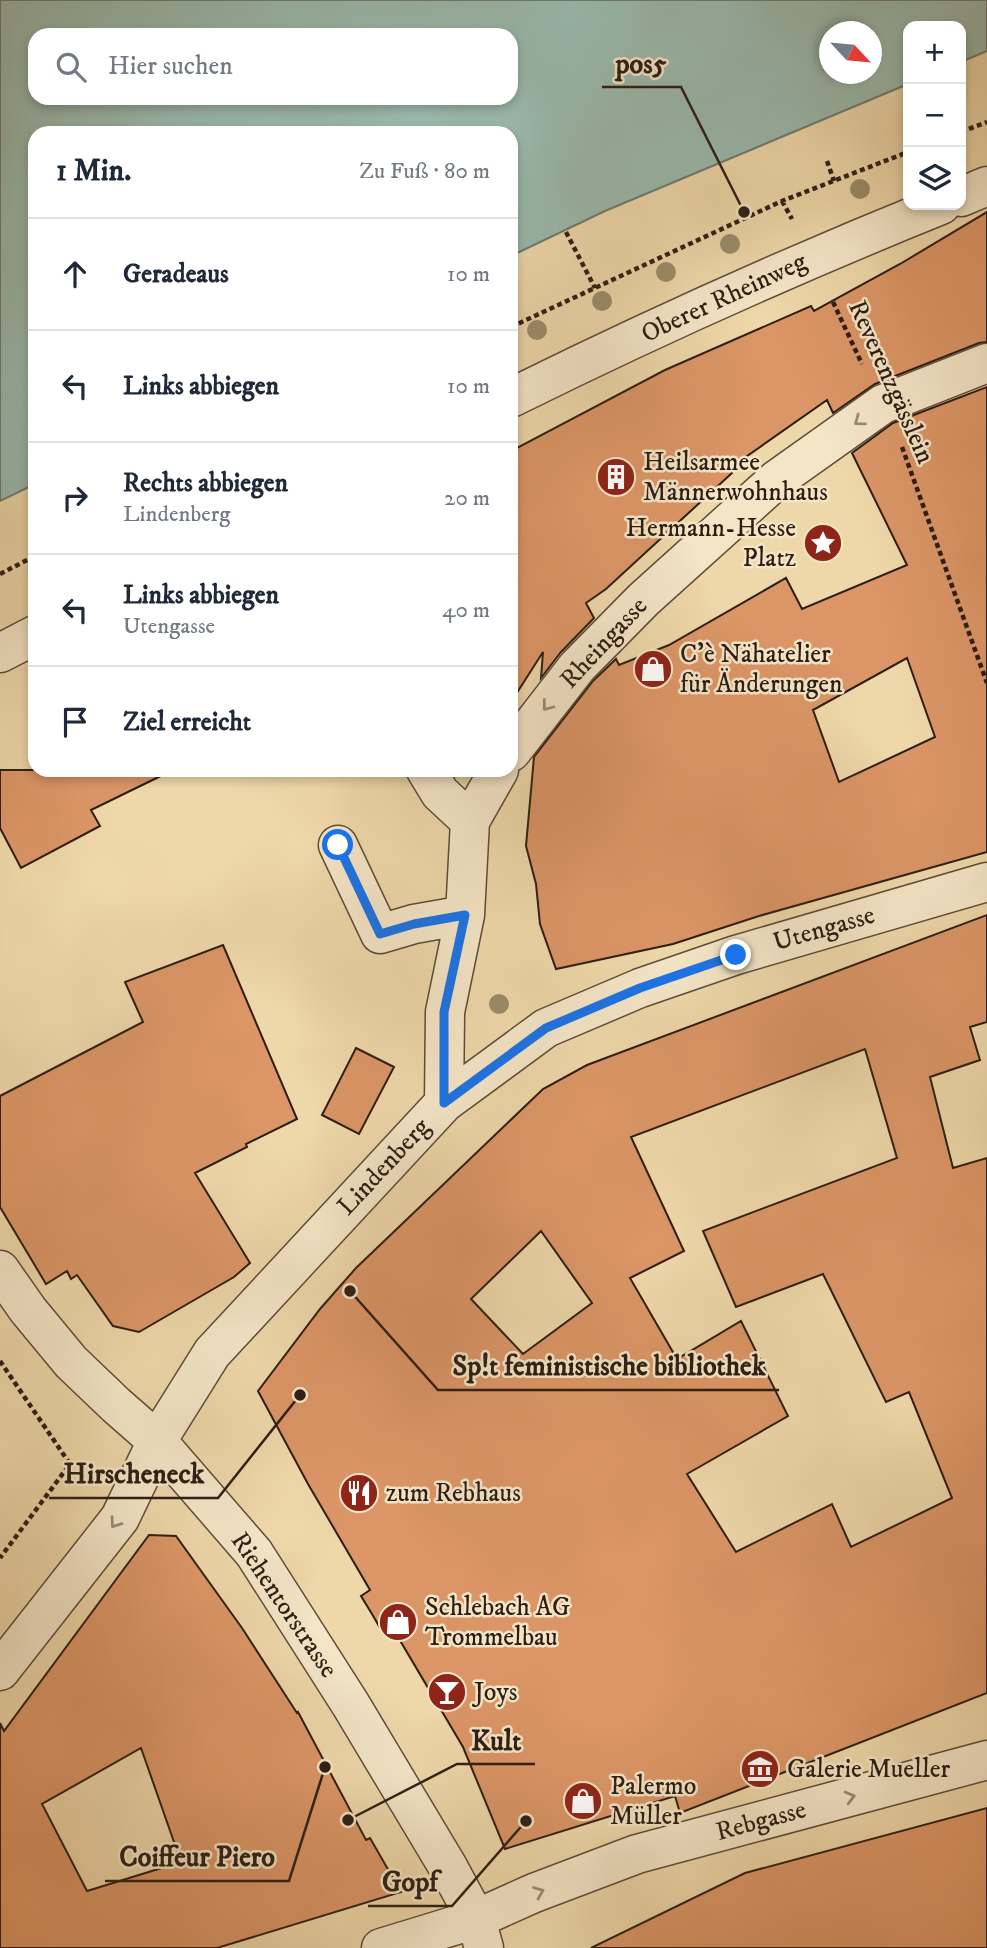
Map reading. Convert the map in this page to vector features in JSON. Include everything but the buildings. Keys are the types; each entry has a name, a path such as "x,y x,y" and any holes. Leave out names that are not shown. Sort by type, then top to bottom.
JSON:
{"street":[{"path":"966,195 987,186"},
{"name":"Oberer Rheinweg","path":"518,394 813,257 929,210"},
{"name":"Rheingasse","path":"518,743 577,667 643,600 776,480 883,404 987,363"},
{"path":"0,653 28,639"},
{"path":"430,777 440,793 470,821 495,777"},
{"name":"Lindenberg","path":"0,1671 120,1518 157,1441 212,1353 444,1103 444,1012 465,915 470,821"},
{"path":"338,845 380,934 414,924 465,915"},
{"name":"Utengasse","path":"444,1103 546,1028 640,988 736,955 987,882"},
{"name":"Riehentorstrasse","path":"0,1270 28,1310 71,1362 157,1441 254,1553 351,1705 448,1867 480,1933"},
{"name":"Rebgasse","path":"381,1948 480,1933 534,1893 637,1854 987,1760"}],"path":[{"path":"966,130 987,122"},
{"path":"518,324 782,201 903,154"},
{"path":"827,161 835,181"},
{"path":"566,232 595,288"},
{"name":"Reverenzgässlein","path":"813,257 866,372 891,417 987,683"},
{"path":"0,574 28,560"},
{"path":"0,1361 70,1464 0,1558"}],"shaded area":[{"path":"0,0 987,0 987,51 966,60 966,21 903,21 903,86 605,211 518,253 518,126 28,126 28,487 0,501"}],"place":[{"name":"pos5","path":"744,212"},
{"name":"Heilsarmee Männerwohnhaus","path":"616,477"},
{"name":"Hermann-Hesse Platz","path":"823,543"},
{"name":"C'è Nähatelier für Änderungen","path":"653,669"},
{"name":"Sp!t feministische bibliothek","path":"350,1291"},
{"name":"Hirscheneck","path":"300,1395"},
{"name":"zum Rebhaus","path":"359,1493"},
{"name":"Schlebach AG Trommelbau","path":"398,1622"},
{"name":"Joys","path":"447,1692"},
{"name":"Coiffeur Piero","path":"325,1767"},
{"name":"Galerie Mueller","path":"760,1769"},
{"name":"Palermo Müller","path":"583,1801"},
{"name":"Kult","path":"348,1820"},
{"name":"Gopf","path":"526,1821"}],"route":[{"path":"338,845 380,934 414,924 465,915 444,1012 444,1103 546,1028 640,988 736,955"}]}
